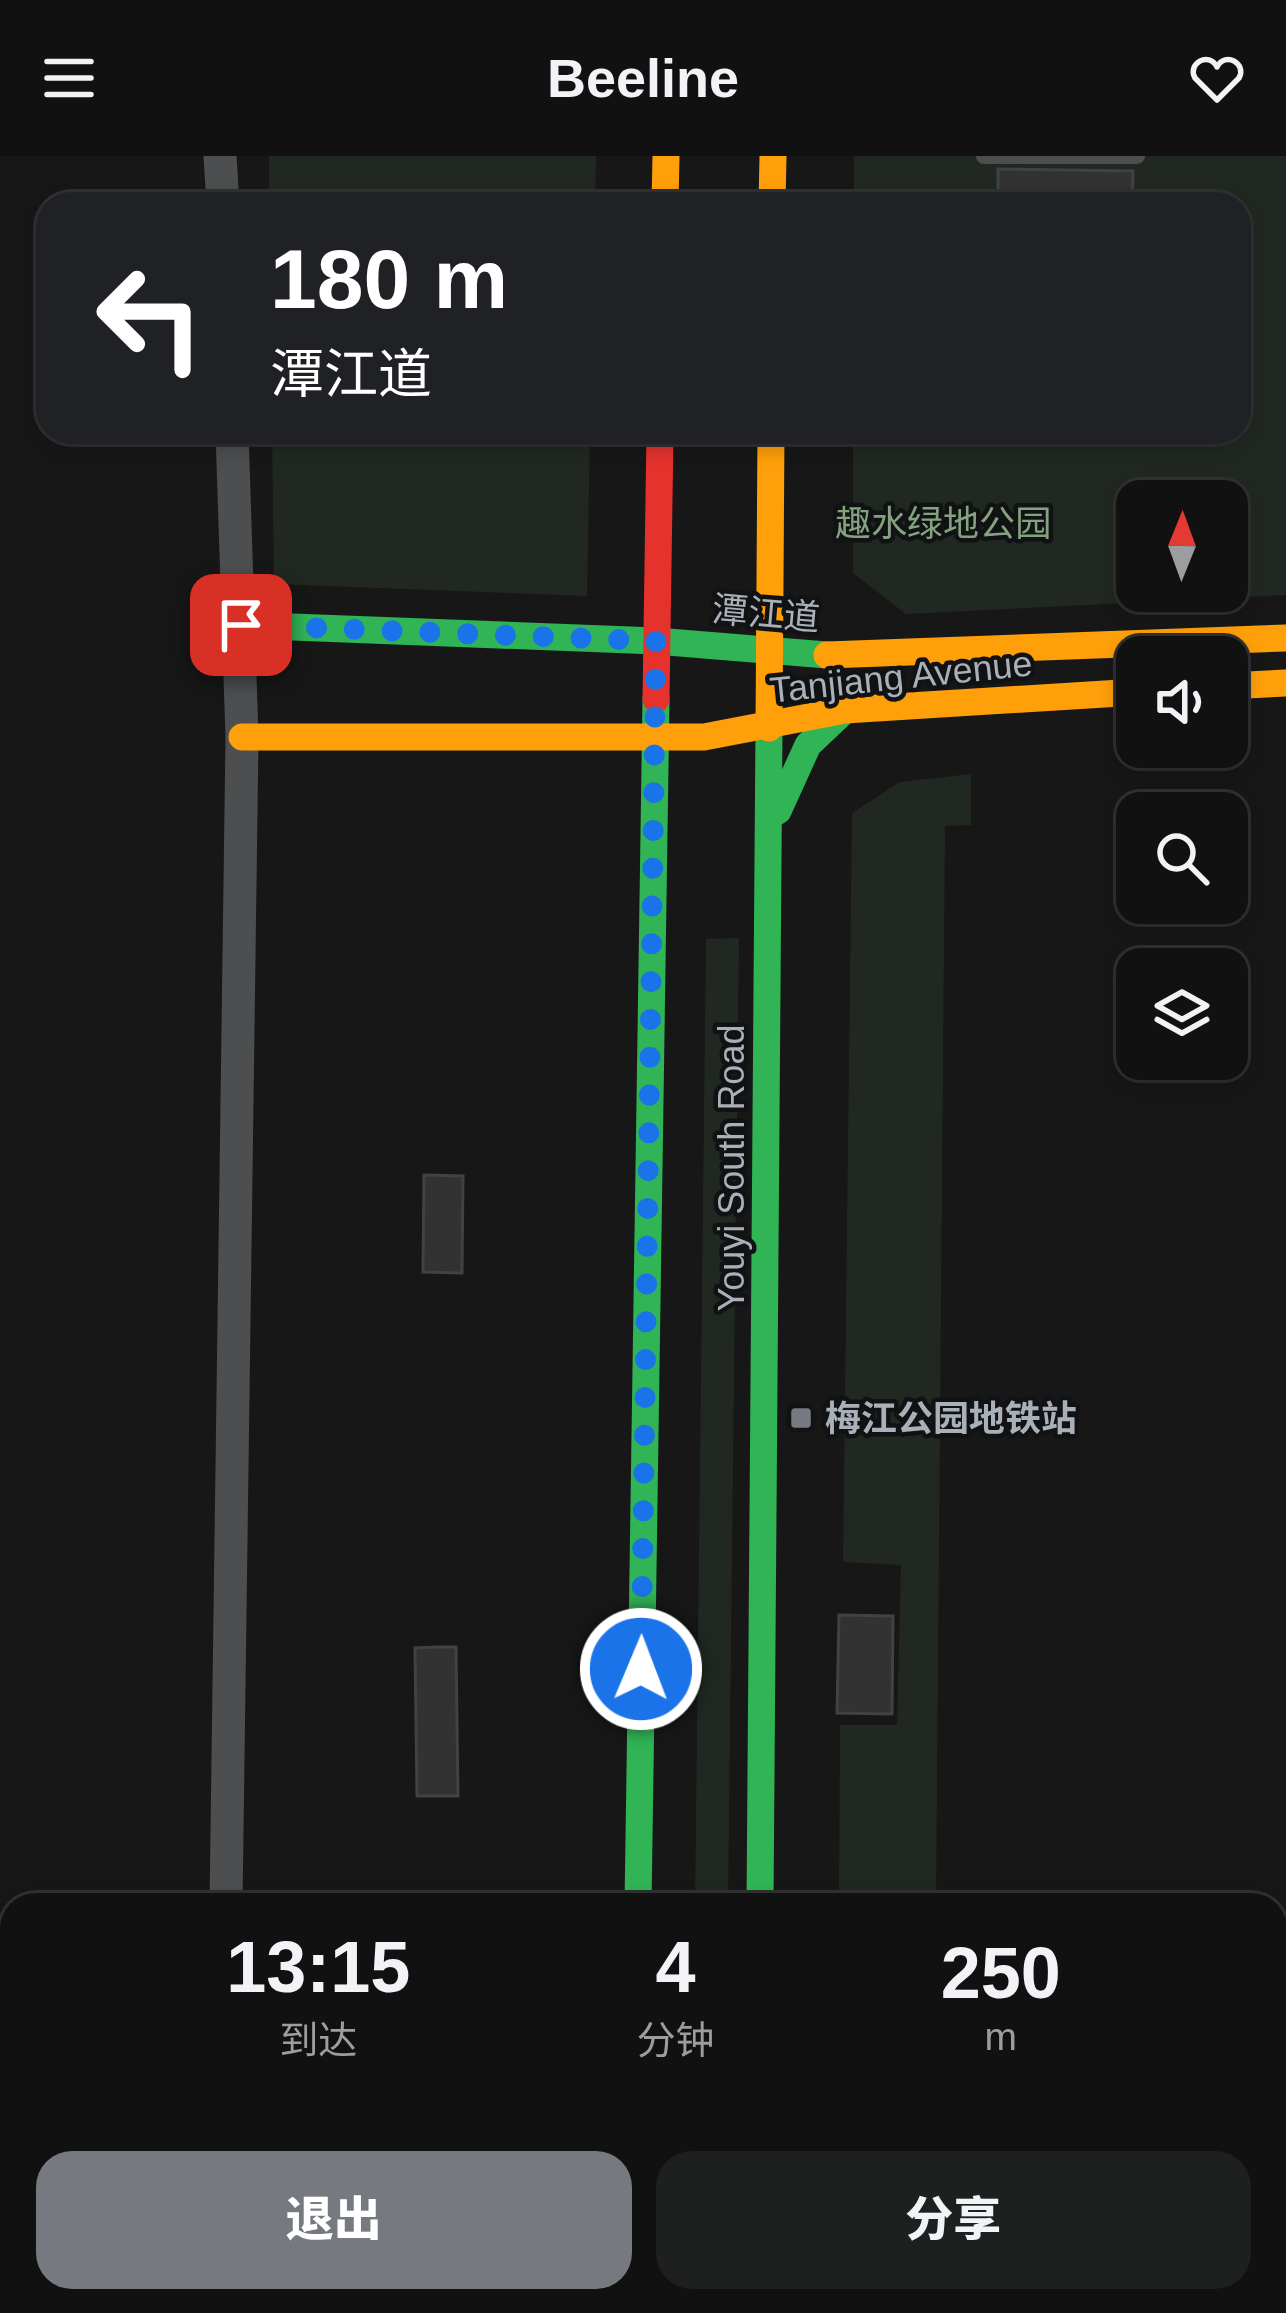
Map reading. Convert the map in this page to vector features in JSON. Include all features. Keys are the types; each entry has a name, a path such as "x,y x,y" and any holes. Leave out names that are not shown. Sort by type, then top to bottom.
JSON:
{"main road":[{"path":"664,192 666,156"},
{"path":"772,156 772,192"},
{"path":"638,1893 660,444"},
{"name":"Youyi South Road","path":"760,1893 771,444"},
{"name":"潭江道","path":"241,625 656,641 840,656 1286,638"},
{"path":"652,836 691,757 770,681 840,656"},
{"path":"1248,685 1286,682"},
{"name":"Tanjiang Avenue","path":"242,737 654,739 691,757 770,723 844,710 1116,693"},
{"path":"770,836 794,768 822,729 844,710"}],"street":[{"path":"220,156 222,192"},
{"path":"226,1893 242,737 233,444"}],"lane":[{"path":"984,156 1137,156"}],"green space":[{"path":"269,156 596,156 595,192 269,192"},
{"name":"趣水绿地公园","path":"854,156 1286,156 1286,595 1248,597 1248,480 1116,480 1116,604 906,614 853,573 853,444 1251,444 1251,192 854,192"},
{"path":"272,444 590,444 587,596 274,584"},
{"path":"971,774 971,825 945,826 936,1893 839,1893 840,1725 897,1725 901,1565 843,1562 852,813 900,782"},
{"path":"739,938 728,1893 695,1893 706,939"}],"building":[{"path":"998,169 1133,171 1132,192 998,192"},
{"path":"424,1175 463,1176 462,1273 423,1272"},
{"path":"839,1615 893,1616 892,1714 837,1713"},
{"path":"456,1647 458,1796 417,1796 415,1648"}],"traffic: fast":[{"path":"241,625 656,641 827,655"},
{"path":"638,1893 656,699"},
{"path":"778,811 808,745 845,710"},
{"path":"760,1893 769,728"}],"traffic: slow":[{"path":"665,192 666,156"},
{"path":"772,192 773,156"},
{"path":"769,728 771,444"},
{"path":"827,655 1286,638"},
{"path":"1248,685 1286,683"},
{"path":"242,737 704,737 845,710 1116,693"}],"traffic: jam":[{"path":"656,699 660,444"}],"place":[{"name":"梅江公园地铁站","path":"801,1418"}],"route":[{"path":"241,625 656,641 641,1669"}]}
